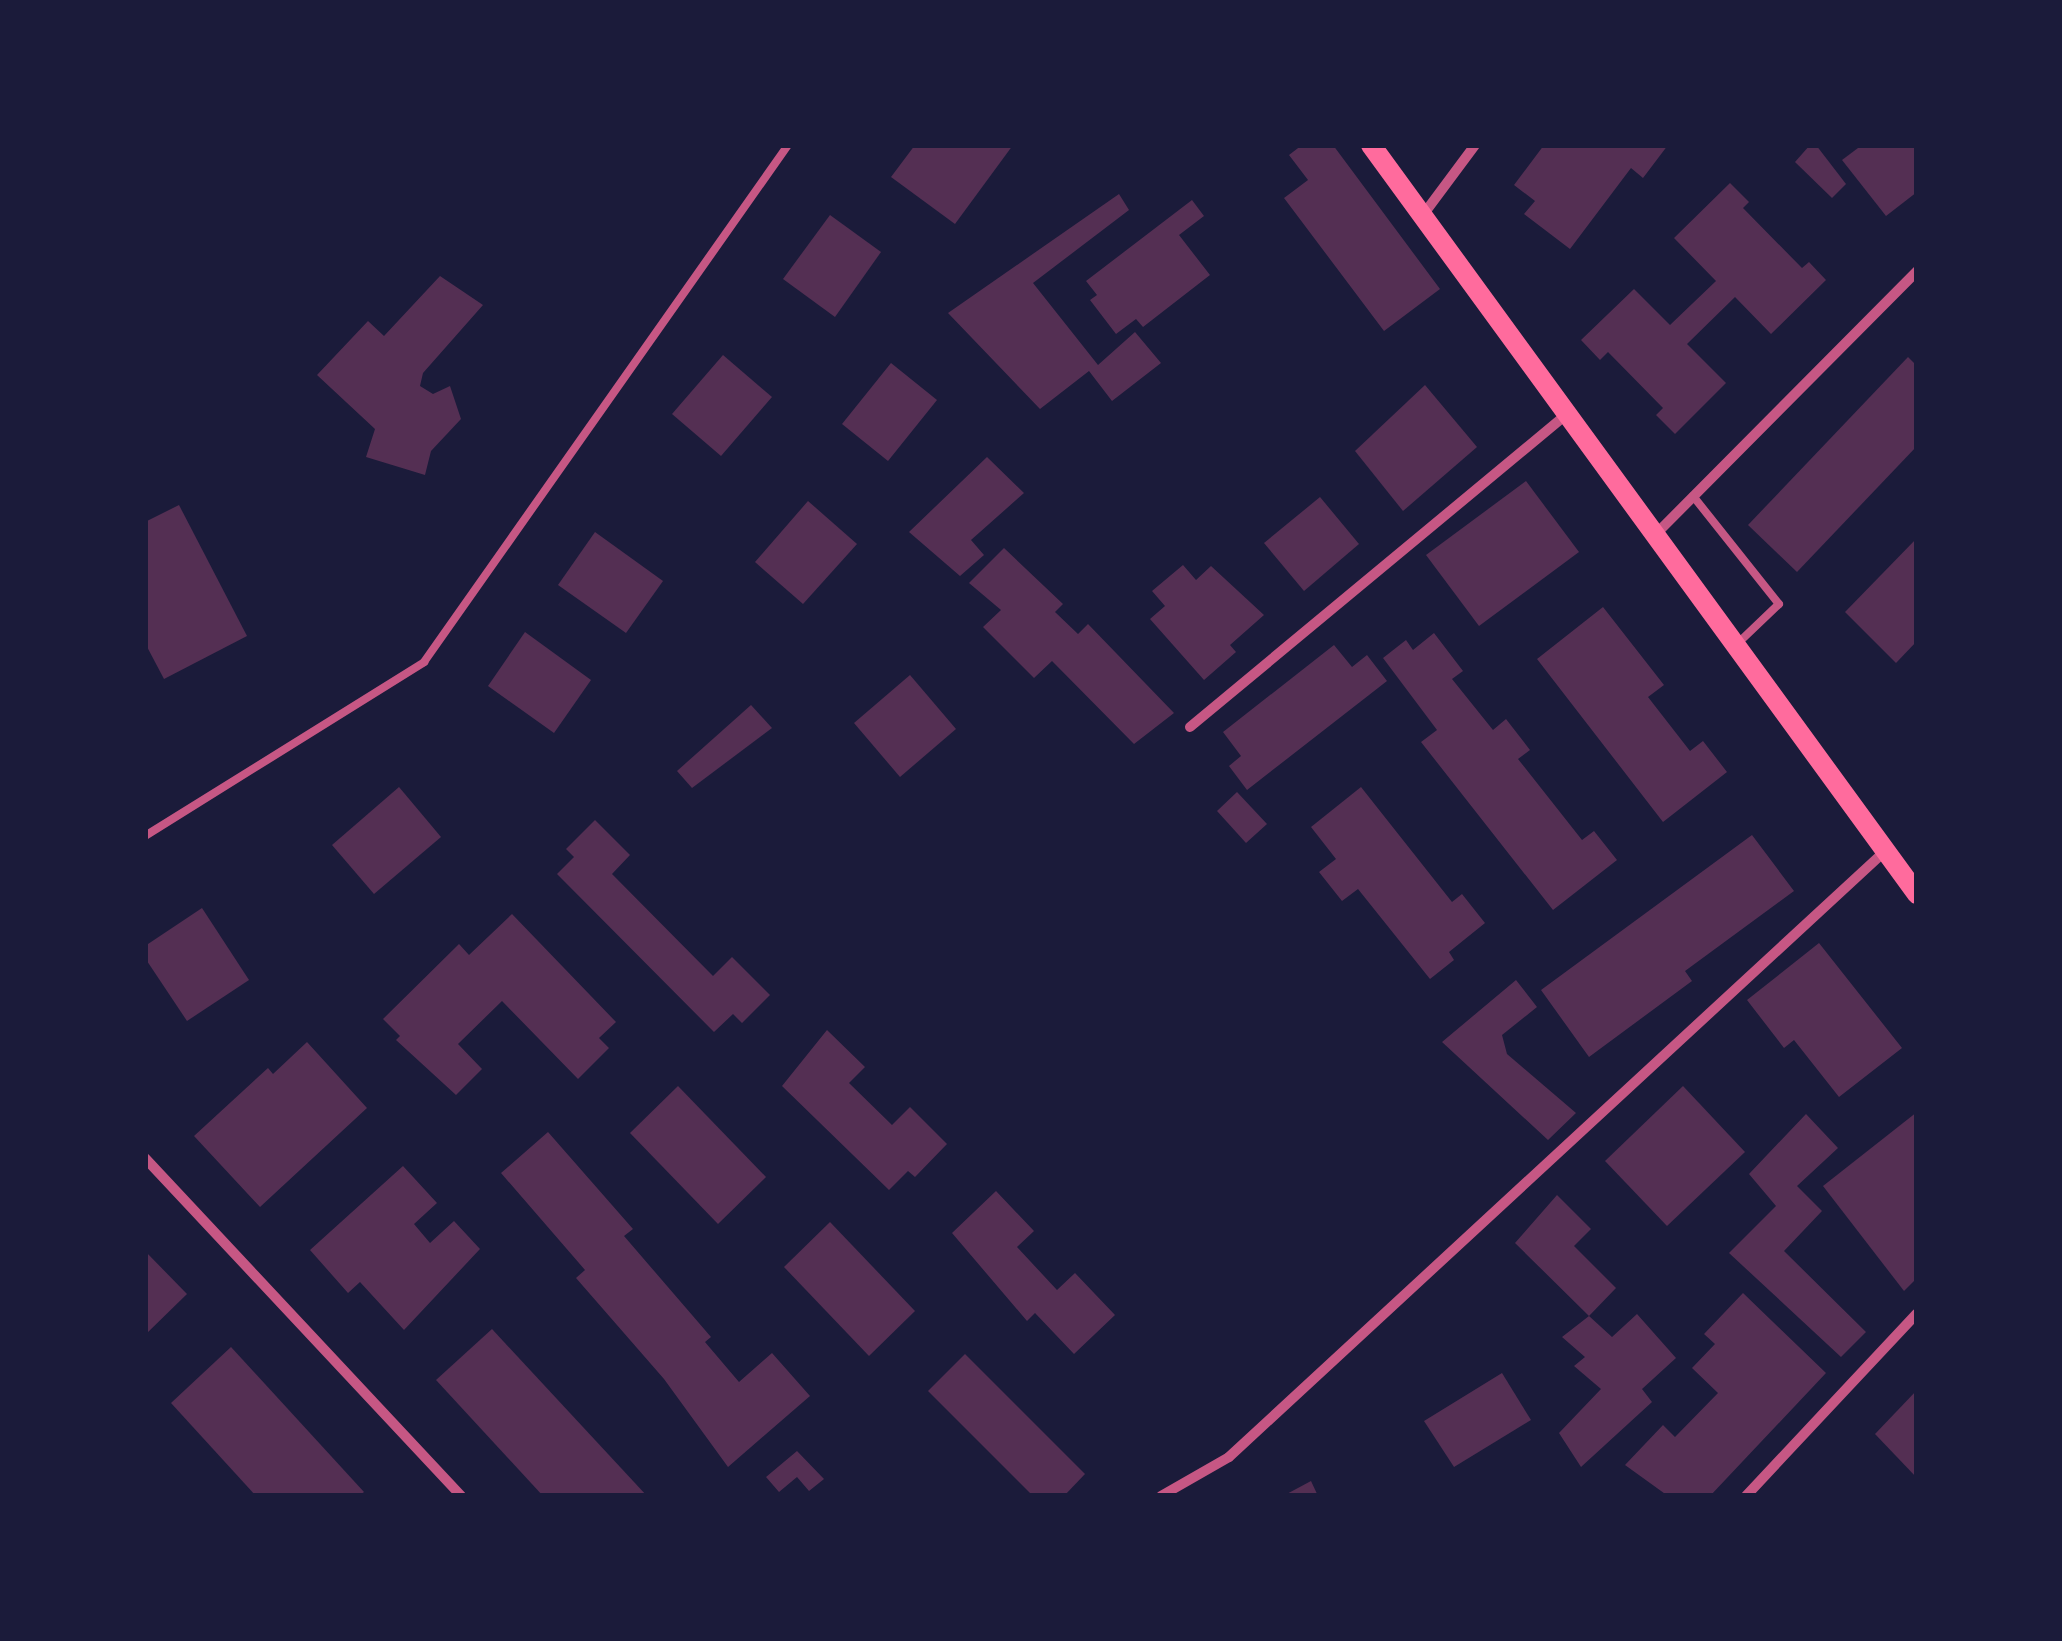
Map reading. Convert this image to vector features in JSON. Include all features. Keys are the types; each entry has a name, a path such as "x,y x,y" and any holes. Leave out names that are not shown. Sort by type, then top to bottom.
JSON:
{"main road":[{"path":"1371,145 1571,411 1917,894"}],"street":[{"path":"1424,215 1475,145"},
{"path":"1658,532 1917,271"},
{"path":"1190,727 1571,411"},
{"path":"1161,1496 1229,1457 1885,851"},
{"path":"145,1158 460,1496"},
{"path":"1746,1496 1917,1313"}],"lane":[{"path":"145,836 424,662 788,145"},
{"path":"1693,496 1779,604 1738,643"}],"building":[{"path":"915,145 1013,145 955,224 891,177"},
{"path":"1302,145 1333,145 1440,289 1384,331 1284,198 1308,180 1289,155"},
{"path":"1544,145 1668,145 1643,178 1631,168 1570,249 1524,214 1535,201 1514,185"},
{"path":"1810,145 1816,145 1846,184 1832,198 1795,162"},
{"path":"1862,145 1917,145 1917,192 1886,216 1842,160"},
{"path":"1730,183 1749,202 1743,208 1802,268 1809,262 1826,280 1771,334 1735,297 1687,344 1726,383 1675,434 1656,415 1663,408 1608,352 1600,360 1581,340 1634,289 1670,325 1716,281 1674,238"},
{"path":"1119,194 1129,210 1033,283 1098,365 1135,332 1161,363 1112,401 1089,371 1040,409 948,313"},
{"path":"1192,200 1204,216 1179,235 1210,275 1143,327 1136,319 1116,334 1090,300 1097,295 1086,281"},
{"path":"830,215 881,252 835,317 783,279"},
{"path":"440,276 483,305 423,373 420,386 433,394 450,386 461,419 431,451 425,475 366,457 375,429 317,375 368,321 384,336"},
{"path":"723,355 772,397 721,456 672,414"},
{"path":"1908,357 1917,366 1917,446 1797,572 1748,525"},
{"path":"891,363 937,400 888,461 842,424"},
{"path":"1425,385 1477,447 1403,511 1355,451"},
{"path":"987,457 1024,493 971,540 984,555 960,576 909,532"},
{"path":"1526,481 1579,552 1479,626 1426,555"},
{"path":"1320,497 1359,544 1304,591 1264,543"},
{"path":"808,501 857,544 803,604 755,562"},
{"path":"179,505 247,636 164,679 145,643 145,522"},
{"path":"595,532 663,581 626,633 558,585"},
{"path":"1917,538 1917,641 1896,663 1845,612"},
{"path":"1004,548 1063,604 1055,612 1078,634 1088,624 1174,713 1134,744 1052,661 1034,678 983,627 1001,610 969,583"},
{"path":"1183,565 1196,580 1211,566 1264,615 1230,645 1236,652 1204,680 1150,619 1165,606 1152,591"},
{"path":"1603,607 1664,685 1648,697 1690,751 1703,741 1727,772 1663,822 1537,659"},
{"path":"525,632 591,680 554,733 488,686"},
{"path":"1434,633 1463,671 1452,679 1493,730 1506,719 1530,750 1518,759 1582,840 1594,831 1617,860 1553,910 1421,742 1437,730 1383,658 1406,640 1413,650"},
{"path":"1334,645 1352,667 1367,655 1387,681 1247,790 1229,766 1241,756 1223,732"},
{"path":"910,675 956,729 900,777 854,723"},
{"path":"751,705 772,728 692,788 677,771"},
{"path":"399,787 441,837 374,894 332,845"},
{"path":"1361,787 1452,902 1462,894 1485,923 1449,952 1454,960 1430,979 1358,889 1342,901 1319,872 1336,859 1311,827"},
{"path":"1237,792 1267,824 1246,843 1217,811"},
{"path":"595,820 630,855 612,874 713,976 732,957 770,995 742,1023 733,1014 714,1032 557,874 574,857 566,849"},
{"path":"1752,835 1794,891 1685,971 1692,981 1589,1057 1541,990"},
{"path":"202,908 249,980 187,1021 145,958 145,946"},
{"path":"512,914 616,1022 599,1038 609,1048 578,1079 502,1001 458,1044 482,1069 456,1095 396,1040 400,1036 383,1019 459,944 469,955"},
{"path":"1819,943 1902,1048 1839,1097 1794,1040 1784,1048 1747,1000"},
{"path":"1516,980 1537,1007 1502,1035 1507,1054 1576,1113 1548,1140 1442,1042"},
{"path":"827,1030 865,1067 849,1083 892,1125 910,1107 947,1144 915,1177 908,1171 889,1190 782,1086"},
{"path":"307,1042 367,1108 260,1207 194,1136 268,1068 273,1074"},
{"path":"678,1086 766,1177 718,1224 630,1133"},
{"path":"1683,1086 1745,1152 1667,1226 1605,1161"},
{"path":"1917,1112 1917,1278 1904,1291 1823,1186"},
{"path":"1806,1114 1838,1148 1797,1186 1822,1211 1784,1251 1866,1332 1841,1357 1729,1253 1776,1206 1749,1174"},
{"path":"548,1132 633,1229 624,1236 711,1337 705,1342 739,1382 772,1353 810,1396 728,1467 664,1379 576,1278 585,1270 501,1173"},
{"path":"403,1166 437,1203 414,1224 430,1243 454,1221 480,1249 404,1330 360,1282 348,1293 310,1250"},
{"path":"996,1191 1034,1231 1017,1247 1057,1290 1075,1273 1115,1315 1074,1354 1035,1313 1027,1321 952,1233"},
{"path":"1557,1195 1591,1229 1574,1246 1616,1288 1589,1316 1515,1243"},
{"path":"830,1222 915,1311 869,1356 784,1267"},
{"path":"145,1251 187,1294 145,1335"},
{"path":"1743,1293 1826,1373 1710,1496 1668,1496 1625,1465 1663,1425 1675,1437 1718,1393 1692,1368 1715,1344 1704,1334"},
{"path":"1637,1314 1676,1358 1642,1389 1652,1402 1581,1467 1559,1433 1601,1389 1574,1366 1585,1357 1562,1337 1589,1316 1612,1337"},
{"path":"492,1329 647,1496 543,1496 436,1380"},
{"path":"231,1347 364,1492 359,1496 256,1496 171,1403"},
{"path":"965,1354 1085,1474 1064,1496 1033,1496 928,1391"},
{"path":"1502,1373 1531,1420 1454,1467 1424,1421"},
{"path":"1917,1390 1917,1478 1875,1434"},
{"path":"797,1451 824,1479 809,1491 797,1477 779,1492 766,1477"},
{"path":"1311,1481 1318,1496 1283,1496"}]}
